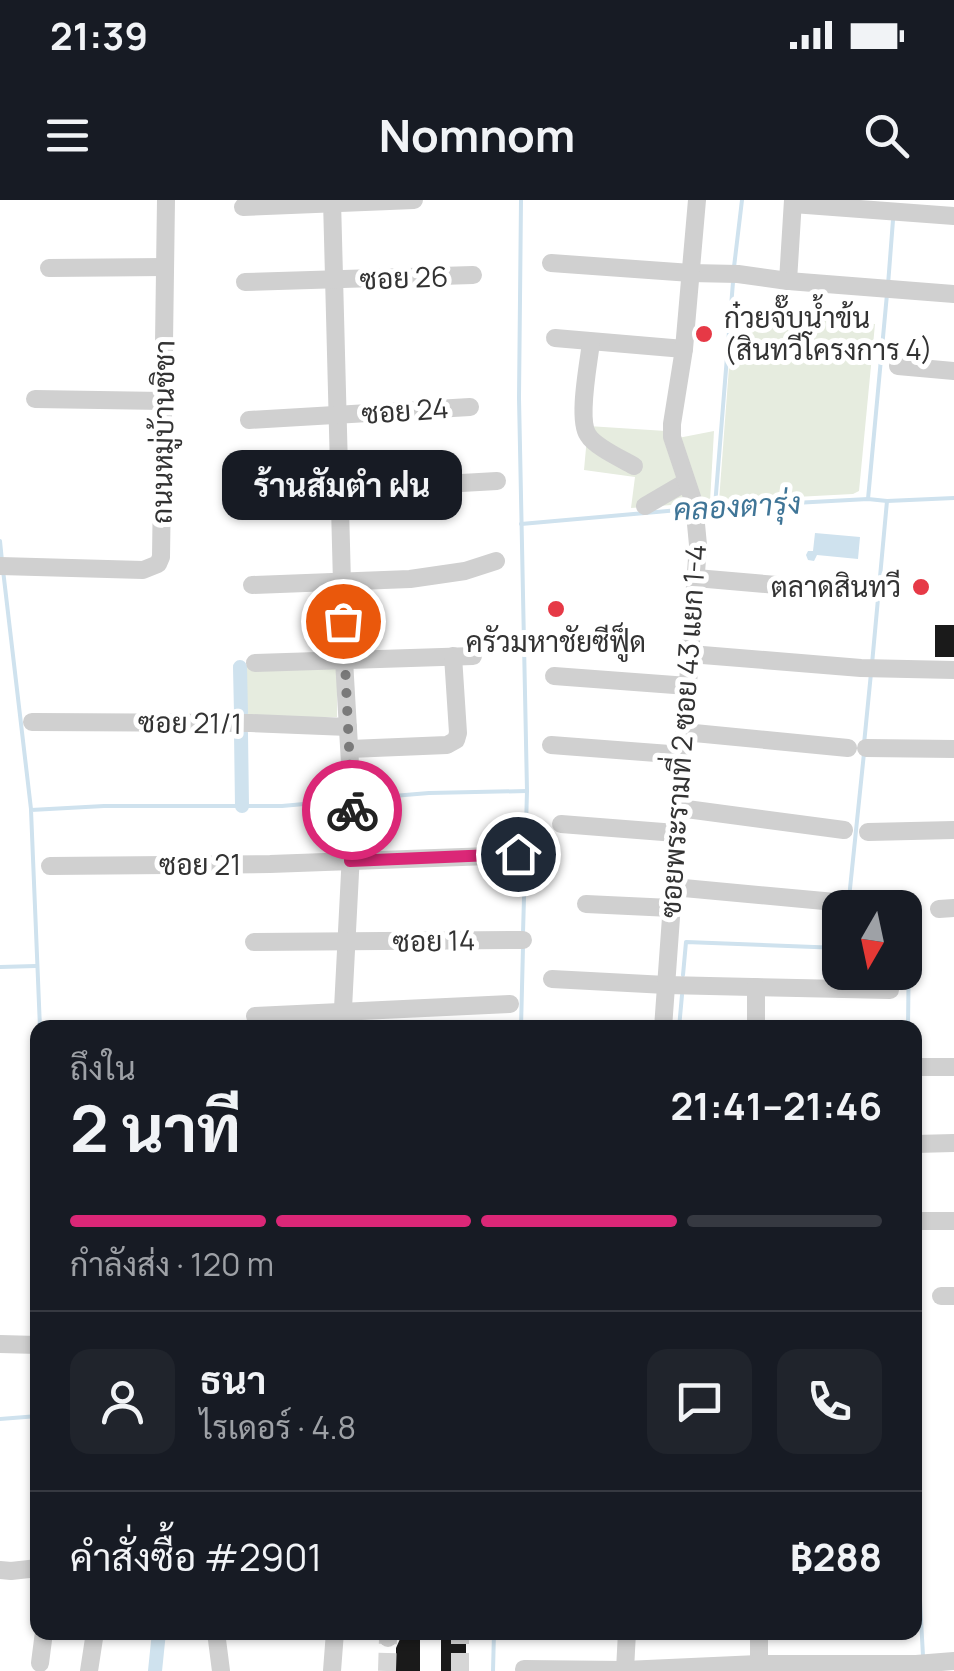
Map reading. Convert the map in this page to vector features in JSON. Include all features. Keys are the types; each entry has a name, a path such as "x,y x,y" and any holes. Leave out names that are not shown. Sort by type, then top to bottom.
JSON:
{"street":[{"name":"ถนนหมู่บ้านชิชา","path":"0,566 143,570 158,564 162,548 166,200"},
{"path":"242,207 414,200"},
{"name":"ซอยพระรามที่ 2 ซอย 43 แยก 1-4","path":"663,1020 698,545 694,502 672,437 672,424 684,348 697,200"},
{"path":"332,201 344,660 352,789 342,1020"},
{"path":"788,282 793,202 954,216"},
{"path":"551,263 954,294"},
{"path":"49,268 165,267"},
{"name":"ซอย 26","path":"245,282 472,276"},
{"path":"555,338 684,348"},
{"path":"591,342 584,410 587,434 634,466"},
{"path":"898,366 954,371"},
{"path":"36,398 164,401"},
{"name":"ซอย 24","path":"250,420 470,407"},
{"path":"265,494 496,481"},
{"path":"646,506 686,482"},
{"path":"252,585 410,578 465,571 496,561"},
{"path":"696,578 777,585"},
{"path":"690,654 861,668 954,670"},
{"path":"350,749 447,744 456,740 453,656"},
{"path":"255,663 473,656"},
{"path":"554,676 688,686"},
{"name":"ซอย 21/1","path":"32,722 348,727"},
{"path":"684,732 857,748 954,749"},
{"path":"551,746 683,755"},
{"path":"679,808 844,830"},
{"path":"561,824 676,833"},
{"path":"868,832 954,830"},
{"name":"ซอย 21","path":"50,866 270,864 518,854"},
{"path":"673,887 822,901"},
{"path":"586,904 671,908"},
{"name":"ซอย 14","path":"254,942 523,940"},
{"path":"552,979 822,988"},
{"path":"756,987 756,1020"},
{"path":"256,1016 342,1020 510,1004"},
{"path":"922,1067 954,1067"},
{"path":"922,1144 954,1143"},
{"path":"922,1221 954,1222"},
{"path":"0,1344 30,1346"},
{"path":"0,1570 30,1569"},
{"path":"40,1664 43,1640"},
{"path":"89,1671 93,1640"},
{"path":"217,1640 221,1671"},
{"path":"332,1671 334,1640"},
{"path":"625,1670 627,1640"},
{"path":"758,1640 759,1667"},
{"path":"524,1669 954,1661"}],"shaded area":[{"path":"733,313 875,324 859,491 719,501"},
{"path":"588,426 666,431 685,504 631,508 635,477 584,470"},
{"path":"714,431 710,502 703,502 678,438"},
{"path":"245,665 337,665 337,717 244,717"}],"water":[{"path":"815,533 860,537 858,559 817,555 814,561 808,560 806,555 813,551"}],"building":[{"path":"935,625 954,625 954,657 935,657"},
{"path":"400,1640 420,1640 420,1671 396,1671"},
{"path":"441,1640 466,1640 466,1671 441,1671"}],"waterway":[{"path":"521,200 519,398 527,791 523,933"},
{"path":"734,267 742,200"},
{"path":"888,285 893,220"},
{"path":"715,506 733,282"},
{"path":"868,499 887,294"},
{"name":"คลองตารุ่ง","path":"700,508 954,498"},
{"path":"872,664 887,501"},
{"name":"คลองตารุ่ง","path":"521,524 690,509"},
{"path":"0,541 2,561"},
{"path":"3,570 31,809"},
{"path":"240,667 241,713"},
{"path":"864,744 871,673"},
{"path":"241,733 242,806"},
{"path":"850,890 864,753"},
{"path":"357,799 527,791"},
{"path":"40,1020 31,810 282,806 348,800"},
{"path":"683,975 686,942 822,947"},
{"path":"521,1020 523,947"},
{"path":"0,967 36,966"},
{"path":"908,990 908,1020"},
{"path":"680,1020 682,995"},
{"path":"0,1419 30,1417"},
{"path":"922,1637 923,1656"},
{"path":"155,1671 158,1640"},
{"path":"493,1671 494,1640"}],"tunnel":[{"path":"387,1671 388,1640"},
{"path":"460,1640 460,1671"}],"way so far":[{"path":"343,621 352,810"}],"place":[{"name":"ก๋วยจั๊บน้ำข้น (สินทวีโครงการ 4)","path":"704,334"},
{"name":"ตลาดสินทวี","path":"921,587"},
{"name":"ครัวมหาชัยซีฟู็ด","path":"556,609"},
{"name":"ร้านสัมตำ ฝน","path":"343,621"}],"route":[{"path":"352,810 350,861 518,854"}]}
